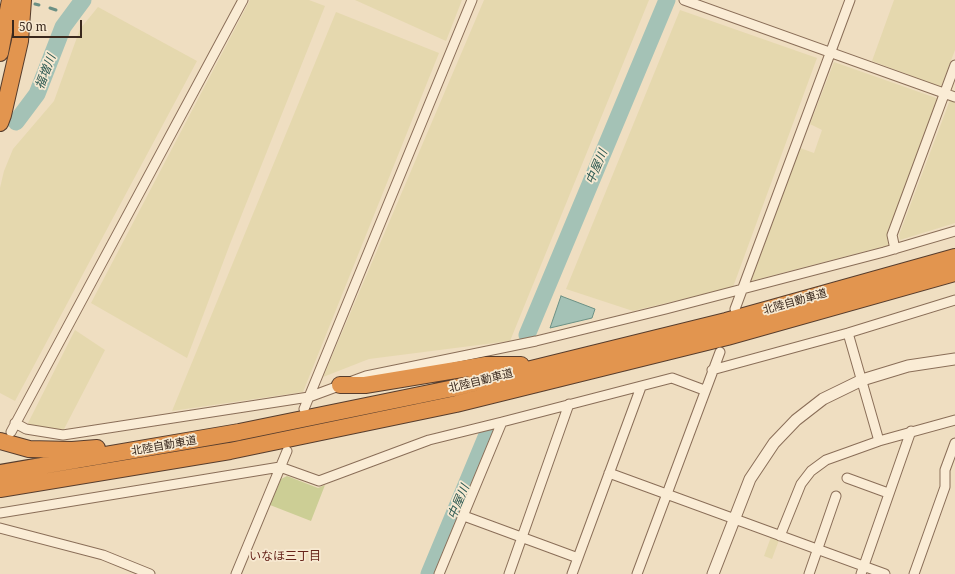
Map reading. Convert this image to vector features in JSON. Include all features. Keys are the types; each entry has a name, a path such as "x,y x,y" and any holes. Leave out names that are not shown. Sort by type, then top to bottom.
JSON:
{"highway":[{"path":"0,26 16,4"},
{"path":"0,53 16,4"},
{"path":"0,92 16,4"},
{"path":"0,123 20,41 16,4"},
{"name":"北陸自動車道","path":"0,473 240,432 355,409 551,365 726,321 955,257"},
{"name":"北陸自動車道","path":"0,489 230,451 448,406 610,368 728,337 955,273"},
{"path":"340,386 365,385 486,365 551,365"},
{"path":"5,436 14,446 36,449 72,450 111,447 195,435 314,414 355,409"}],"street":[{"path":"5,436 15,423 243,0"},
{"path":"304,408 472,0"},
{"path":"684,0 955,97"},
{"path":"735,309 850,0"},
{"path":"895,249 892,235 955,65"},
{"path":"15,423 26,429 63,435 309,397 366,376 536,341 895,249 955,231"},
{"path":"712,370 955,300"},
{"path":"848,332 879,441"},
{"path":"637,574 704,390 720,352"},
{"path":"713,574 733,519 750,480 765,454 783,432 809,408 823,399 862,380 908,366 955,359"},
{"path":"0,513 280,467 319,481 429,440 672,378 704,390"},
{"path":"572,574 641,387"},
{"path":"508,574 569,404"},
{"path":"780,536 796,493 801,484 811,471 826,460 836,455 879,441 955,420"},
{"path":"439,574 502,422"},
{"path":"862,570 888,493 911,432"},
{"path":"914,574 945,487 945,470 955,443"},
{"path":"236,574 287,451"},
{"path":"609,473 818,550 862,570 885,574"},
{"path":"847,478 888,493"},
{"path":"809,574 836,496"},
{"path":"464,516 578,558"},
{"path":"0,528 104,555 150,574"}],"shaded area":[{"path":"250,0 309,0 325,6 230,244 187,358 91,303"},
{"path":"355,0 462,0 446,41"},
{"path":"484,0 649,0 510,341 369,359 323,377"},
{"path":"894,0 955,0 955,50 941,87 872,61"},
{"path":"98,7 197,61 15,401 0,393 0,188 4,171 13,149 54,101 80,29"},
{"path":"680,10 817,58 733,287 633,311 566,289"},
{"path":"336,12 439,53 303,392 172,411"},
{"path":"834,62 939,99 888,236 889,245 751,281 800,148 814,153 822,130 810,124"},
{"path":"950,100 955,102 955,223 900,240 899,235"},
{"path":"561,296 595,309 592,318 550,328"},
{"path":"75,330 105,350 62,433 27,425"},
{"path":"771,537 779,540 772,559 764,556"}],"green space":[{"path":"287,476 318,488 325,485 311,521 270,505 281,479"}],"waterway":[{"name":"福増川","path":"16,122 37,94 63,27 83,0"},
{"name":"中屋川","path":"527,335 667,0"},
{"path":"35,4 39,5"},
{"path":"50,8 56,10"},
{"name":"中屋川","path":"429,574 489,430"}],"district":[{"name":"いなほ三丁目","path":"285,557"}]}
